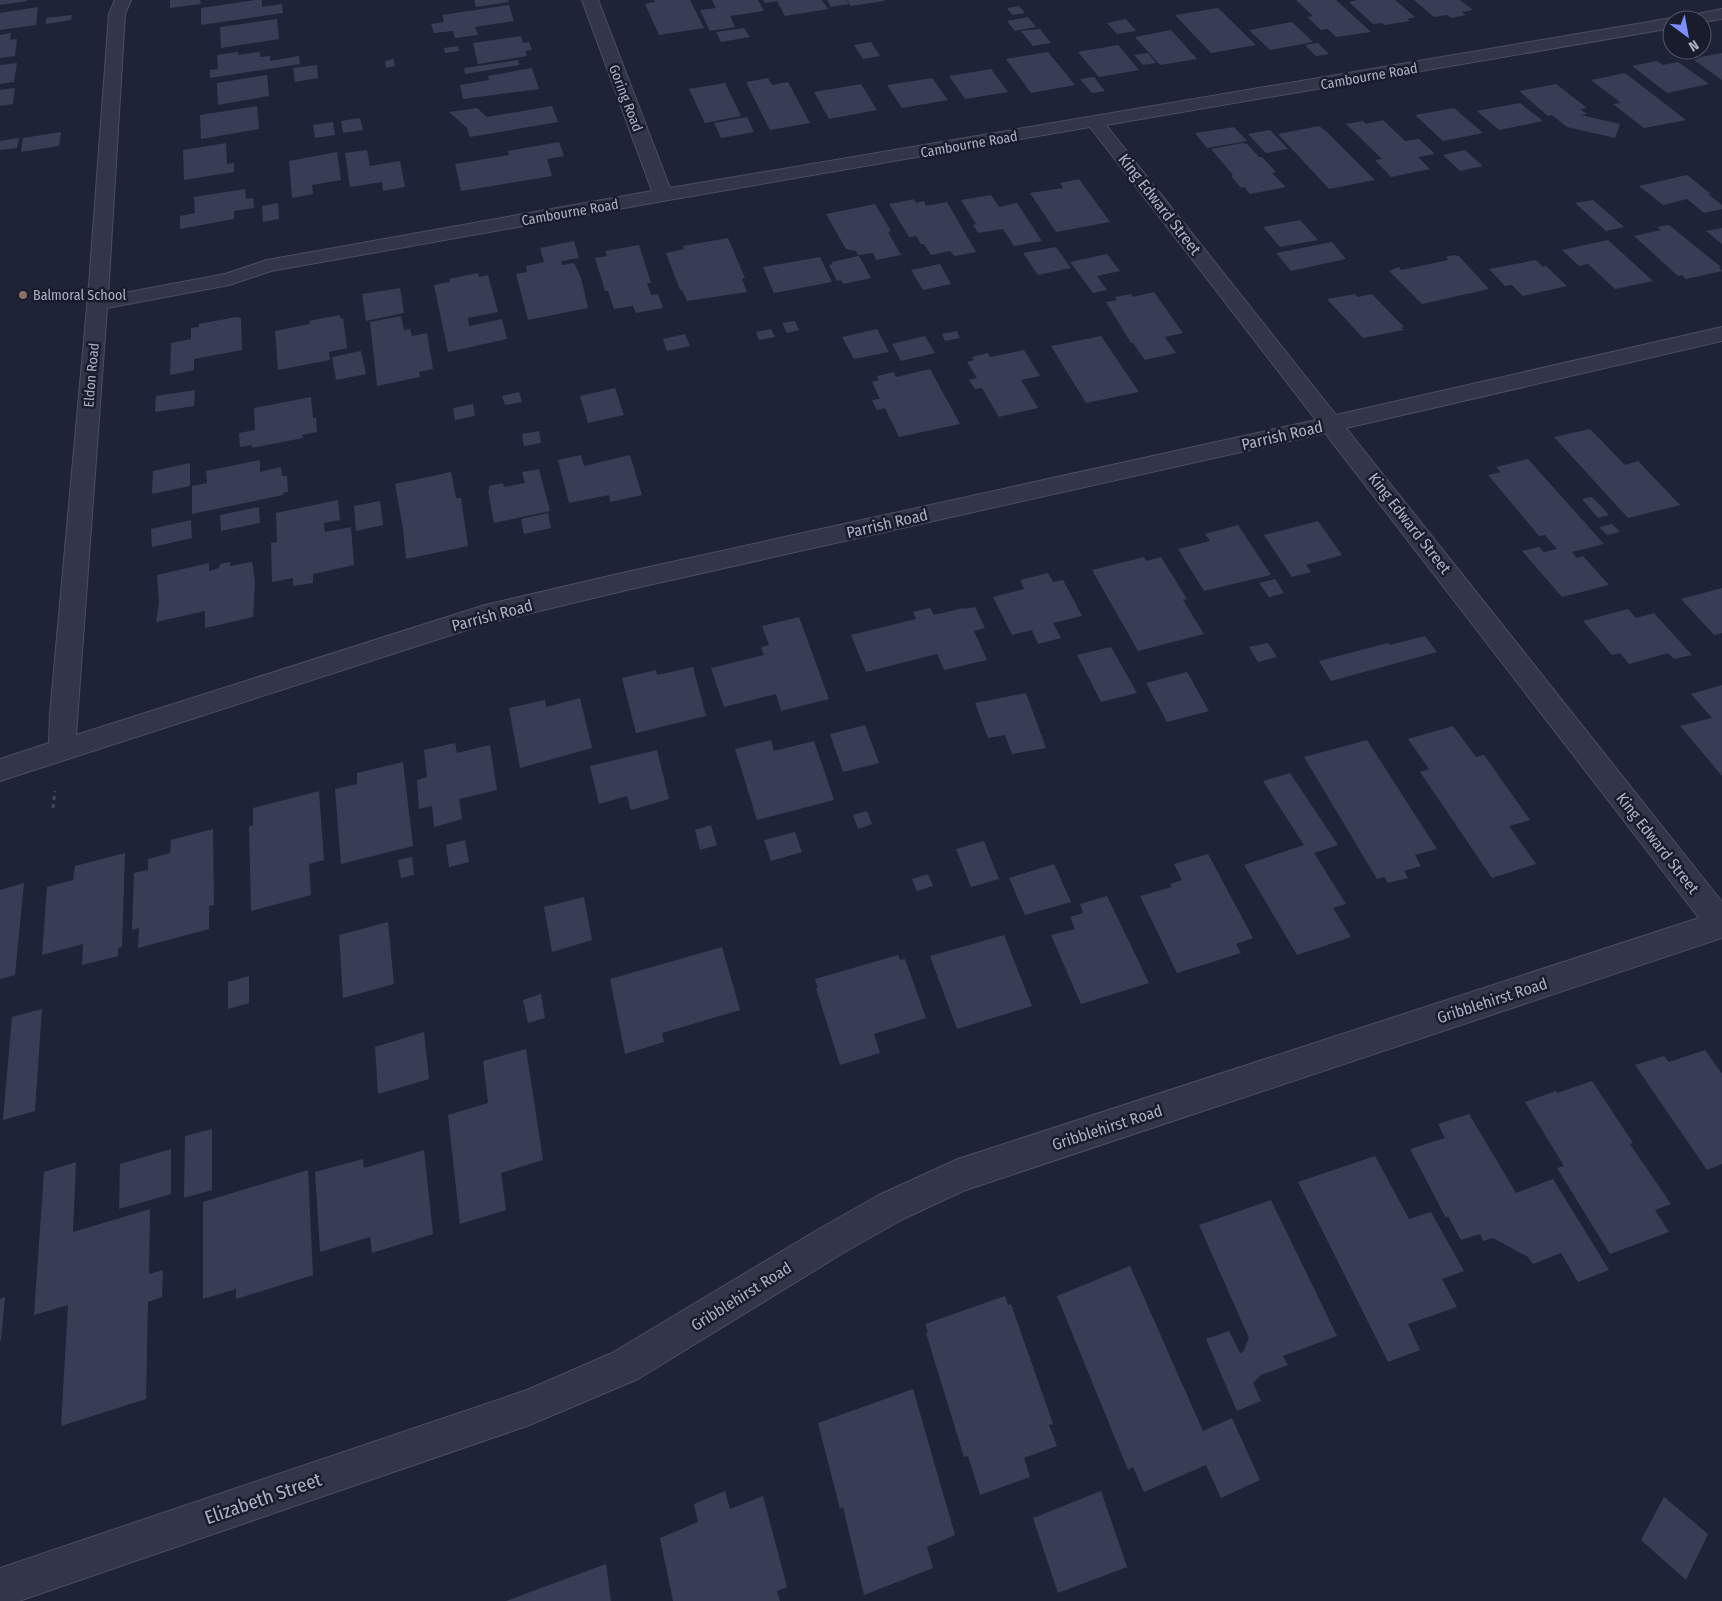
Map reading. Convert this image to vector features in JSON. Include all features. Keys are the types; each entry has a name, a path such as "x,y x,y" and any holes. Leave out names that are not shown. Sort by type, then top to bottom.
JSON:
{"street":[{"name":"Eldon Road","path":"62,751 63,714 98,295 117,14 123,0"},
{"name":"Goring Road","path":"590,0 663,195"},
{"name":"Cambourne Road","path":"98,295 229,279 267,266 663,195 1096,123 1662,25"},
{"name":"King Edward Street","path":"1096,123 1722,924"},
{"name":"Parrish Road","path":"0,770 486,615 631,580 1722,334"},
{"name":"Gribblehirst Road","path":"527,1408 625,1366 831,1241 891,1207 958,1176 1722,924"},
{"name":"Elizabeth Street","path":"0,1588 527,1408"}],"building":[{"path":"0,0 27,0 27,1 0,5"},
{"path":"170,0 200,0 201,4 170,8"},
{"path":"262,0 262,7 282,4 283,13 201,25 201,8"},
{"path":"474,0 508,0 509,2 476,7"},
{"path":"654,0 690,0 704,28 659,35 645,4 655,2"},
{"path":"712,0 758,0 764,11 730,16 735,27 710,31 700,10 716,8"},
{"path":"763,0 822,0 828,9 785,16 777,1 765,3"},
{"path":"827,0 846,0 849,4 831,7"},
{"path":"847,0 884,0 884,1 851,6"},
{"path":"1296,0 1336,0 1371,32 1336,37 1328,29 1321,30 1307,17 1313,16"},
{"path":"1357,0 1395,0 1415,17 1407,19 1410,21 1385,25 1382,23 1373,24 1349,2"},
{"path":"1414,0 1460,0 1473,10 1461,12 1466,15 1451,18 1447,15 1434,17"},
{"path":"509,5 514,21 475,27 478,35 455,38 453,31 434,33 431,24 444,22 442,15"},
{"path":"1019,6 1025,13 1012,15 1007,8"},
{"path":"38,7 36,25 0,30 0,13"},
{"path":"1218,8 1256,45 1211,53 1175,15"},
{"path":"72,15 71,20 46,24 46,18"},
{"path":"1028,17 1036,27 1015,31 1007,21"},
{"path":"277,19 279,39 221,48 220,27"},
{"path":"1126,19 1136,31 1117,34 1107,23"},
{"path":"1292,22 1313,42 1270,50 1249,30"},
{"path":"744,28 750,37 721,42 716,32"},
{"path":"1040,29 1051,43 1033,46 1021,31"},
{"path":"1171,30 1197,59 1160,65 1135,37"},
{"path":"11,33 10,40 17,39 15,56 0,58 0,35"},
{"path":"521,36 523,43 529,42 532,50 525,51 527,56 478,64 473,43"},
{"path":"871,42 880,56 863,59 854,45"},
{"path":"1318,43 1329,54 1316,56 1305,45"},
{"path":"1118,45 1139,70 1099,77 1078,52"},
{"path":"458,46 459,51 445,53 444,48"},
{"path":"238,52 238,55 260,52 260,57 270,56 270,61 299,56 300,64 210,78 210,70 218,69 217,55"},
{"path":"1048,52 1075,85 1031,93 1006,59"},
{"path":"1148,53 1156,63 1143,65 1134,55"},
{"path":"1722,53 1722,80 1694,60 1712,60 1712,55"},
{"path":"394,59 395,66 386,68 385,61"},
{"path":"518,60 519,65 465,74 464,68"},
{"path":"1657,61 1663,65 1678,62 1709,84 1667,93 1632,66"},
{"path":"17,63 14,82 0,84 0,65"},
{"path":"317,65 318,78 295,82 293,68"},
{"path":"532,68 539,89 463,99 460,85 489,80 488,76"},
{"path":"991,69 1008,92 965,99 949,76"},
{"path":"1625,73 1686,120 1644,128 1613,104 1621,103 1591,80"},
{"path":"267,75 269,96 218,105 217,83"},
{"path":"1094,77 1105,91 1092,93 1080,79"},
{"path":"768,78 772,85 788,82 810,123 770,130 746,82"},
{"path":"932,78 948,100 902,108 887,85"},
{"path":"725,83 741,116 705,123 689,89"},
{"path":"861,84 877,110 829,119 814,92"},
{"path":"1556,84 1587,108 1580,109 1587,114 1581,115 1620,124 1615,138 1567,127 1552,115 1548,116 1519,91"},
{"path":"15,88 13,104 0,106 0,90"},
{"path":"1520,103 1543,121 1499,130 1477,111"},
{"path":"257,106 259,129 201,139 200,115"},
{"path":"552,106 558,122 470,137 467,128 449,112 477,108 487,117"},
{"path":"1454,108 1483,133 1443,141 1415,115"},
{"path":"747,117 754,132 721,138 714,123"},
{"path":"360,118 363,130 343,133 341,121"},
{"path":"1383,120 1405,141 1419,139 1435,154 1418,157 1430,169 1391,177 1375,160 1382,159 1346,124 1363,121 1366,124"},
{"path":"333,122 335,135 315,138 313,125"},
{"path":"1319,126 1375,180 1329,189 1278,134"},
{"path":"1234,127 1247,141 1207,148 1195,133"},
{"path":"1270,130 1288,149 1266,153 1248,134"},
{"path":"61,132 59,146 21,152 23,138"},
{"path":"19,138 17,148 0,150 0,141"},
{"path":"559,142 564,156 547,159 552,176 461,191 455,164 509,155 508,151"},
{"path":"226,143 227,164 234,163 234,172 184,180 183,150"},
{"path":"1242,143 1247,144 1259,157 1262,157 1276,172 1272,173 1286,187 1250,194 1244,187 1241,188 1231,176 1233,175 1211,149"},
{"path":"367,150 370,166 400,161 405,187 383,191 382,182 350,187 345,153"},
{"path":"1465,150 1483,166 1460,171 1443,155"},
{"path":"337,152 341,180 312,185 313,194 292,198 289,161"},
{"path":"1687,175 1711,194 1708,194 1722,205 1722,209 1704,213 1687,199 1663,205 1639,186"},
{"path":"1079,179 1110,222 1056,232 1030,193 1063,188 1060,183"},
{"path":"245,189 246,199 253,198 254,208 234,211 234,219 180,229 180,216 195,213 194,197"},
{"path":"991,195 999,207 1017,203 1042,241 1014,246 1003,229 978,233 973,225 976,224 961,200"},
{"path":"914,199 916,203 924,201 926,206 947,202 976,252 955,256 950,251 931,255 916,236 909,237 889,204"},
{"path":"1593,200 1624,227 1606,231 1575,203"},
{"path":"278,203 279,219 263,222 262,206"},
{"path":"875,204 891,231 888,232 901,255 876,260 873,253 858,255 856,251 846,249 826,214"},
{"path":"1300,220 1318,240 1280,247 1263,227"},
{"path":"1669,225 1721,267 1719,267 1722,271 1686,279 1682,275 1678,276 1634,236 1661,230 1657,227"},
{"path":"1722,228 1722,244 1706,231"},
{"path":"728,238 745,278 742,279 747,292 687,301 682,290 680,290 666,253 684,249 683,246"},
{"path":"1608,240 1653,281 1615,289 1588,264 1579,266 1562,250"},
{"path":"574,241 579,258 561,261 562,265 574,263 581,278 588,308 528,320 516,274 527,272 526,266 544,262 540,248"},
{"path":"1332,242 1346,259 1291,271 1276,253"},
{"path":"639,245 651,283 647,283 651,295 658,294 663,308 636,313 633,306 614,309 608,291 605,291 595,258 607,256 605,251"},
{"path":"1056,247 1071,268 1038,275 1023,253"},
{"path":"1107,254 1120,271 1097,276 1107,290 1093,293 1070,262"},
{"path":"859,256 871,278 843,284 841,280 837,281 829,265 833,264 831,262"},
{"path":"1459,256 1489,289 1422,304 1389,271 1399,267 1401,270 1448,260 1446,257"},
{"path":"820,257 832,282 774,293 763,267"},
{"path":"1536,260 1543,267 1546,266 1567,286 1523,296 1512,285 1505,286 1489,269"},
{"path":"940,264 951,284 923,290 911,270"},
{"path":"478,273 479,277 488,275 498,312 468,318 469,326 502,319 507,339 448,352 434,285 450,282 449,279"},
{"path":"400,288 404,313 366,321 362,294"},
{"path":"1154,292 1183,333 1165,337 1176,353 1145,360 1133,343 1131,343 1106,302 1117,300 1115,297 1131,294 1133,297"},
{"path":"1355,294 1358,297 1372,294 1404,327 1401,328 1404,330 1363,338 1327,299"},
{"path":"340,315 340,318 343,318 347,348 329,352 330,360 278,370 275,331 310,324 309,321"},
{"path":"401,316 404,330 410,329 412,336 427,333 433,369 419,372 420,377 377,386 370,322"},
{"path":"236,317 241,318 242,350 194,359 194,370 170,375 171,343 191,339 191,328 199,327 199,324"},
{"path":"795,321 799,330 787,333 782,323"},
{"path":"771,329 775,337 759,340 756,332"},
{"path":"877,329 889,352 854,359 842,337"},
{"path":"957,331 960,338 945,341 942,334"},
{"path":"685,334 690,346 667,351 663,339"},
{"path":"925,336 935,353 901,361 892,344"},
{"path":"1101,336 1139,392 1086,403 1051,346"},
{"path":"1024,350 1040,376 1021,380 1038,408 999,417 982,388 975,389 969,380 977,378 967,362 974,360 972,357 988,353 990,357"},
{"path":"361,351 366,374 336,380 332,357"},
{"path":"930,369 960,424 899,437 885,408 877,410 872,400 880,399 872,382 879,380 877,376 894,372 896,377"},
{"path":"615,388 624,415 588,423 580,396"},
{"path":"195,390 194,406 155,412 156,396"},
{"path":"519,392 522,402 505,405 502,396"},
{"path":"311,397 313,418 316,418 317,432 302,435 303,438 252,448 252,445 240,447 239,433 255,430 254,408"},
{"path":"473,404 475,416 455,420 453,408"},
{"path":"1590,429 1625,465 1638,461 1680,505 1628,518 1554,437"},
{"path":"539,431 541,443 524,446 522,434"},
{"path":"581,455 584,466 630,455 642,495 610,502 609,495 569,503 558,460"},
{"path":"1528,459 1604,544 1572,552 1577,558 1583,556 1609,585 1562,597 1522,551 1539,547 1544,552 1557,549 1545,535 1539,536 1488,475 1501,472 1496,467"},
{"path":"260,460 260,472 281,467 282,476 287,476 288,492 283,493 283,495 192,514 192,486 207,483 206,471"},
{"path":"190,463 190,486 152,494 153,471"},
{"path":"539,469 550,511 494,523 488,491 489,486 503,483 504,487 525,483 522,472"},
{"path":"451,472 456,498 461,498 468,546 406,559 395,484"},
{"path":"1592,497 1609,515 1598,518 1582,499"},
{"path":"338,500 340,520 324,523 325,532 351,527 354,565 313,574 313,583 293,586 293,578 272,582 271,543 277,542 276,513"},
{"path":"380,501 383,525 356,531 354,506"},
{"path":"259,507 260,523 221,531 220,515"},
{"path":"548,513 551,528 524,534 521,519"},
{"path":"191,520 192,538 152,547 151,529"},
{"path":"1318,521 1342,555 1306,565 1311,572 1292,577 1264,535"},
{"path":"1612,524 1620,532 1607,535 1599,527"},
{"path":"1238,525 1271,575 1204,591 1178,549 1210,541 1205,534"},
{"path":"1144,557 1146,561 1161,557 1187,599 1183,600 1204,634 1138,651 1092,570"},
{"path":"230,562 230,566 252,562 255,581 253,617 205,628 205,611 156,622 159,603 157,575 209,563 209,571 219,568 220,564"},
{"path":"1048,573 1053,582 1063,580 1082,616 1053,623 1061,638 1038,644 1032,630 1012,635 993,597 1024,589 1020,580"},
{"path":"1275,579 1284,593 1269,597 1259,583"},
{"path":"1722,588 1722,633 1714,635 1681,599"},
{"path":"975,607 985,628 974,631 987,660 944,670 937,654 866,672 851,635 916,619 913,612 930,608 934,615"},
{"path":"1628,609 1636,618 1654,613 1692,655 1674,659 1668,653 1629,664 1620,653 1612,655 1583,621"},
{"path":"799,617 829,699 781,711 776,694 724,707 711,668 764,655 761,647 769,645 762,626"},
{"path":"1425,636 1437,652 1331,681 1319,661 1388,643 1390,645"},
{"path":"1268,643 1277,657 1258,662 1249,647"},
{"path":"1111,647 1137,693 1101,702 1077,655"},
{"path":"693,667 706,716 636,733 622,678 656,670 657,675"},
{"path":"1187,672 1209,711 1167,722 1146,683"},
{"path":"1722,685 1722,776 1680,726 1712,718 1691,694"},
{"path":"1026,693 1046,748 1012,754 1005,735 988,738 975,703"},
{"path":"580,698 592,748 520,768 509,708 545,700 546,707"},
{"path":"865,725 879,763 843,772 830,734"},
{"path":"1453,726 1476,757 1484,755 1530,820 1509,826 1536,864 1492,878 1420,772 1429,769 1408,739"},
{"path":"771,740 774,751 814,741 834,800 757,820 735,749"},
{"path":"1367,740 1437,849 1415,855 1421,866 1404,871 1408,878 1388,883 1384,877 1377,879 1304,757"},
{"path":"455,743 457,753 490,745 497,790 459,799 462,819 434,827 432,806 419,809 417,780 427,777 424,750"},
{"path":"657,750 669,799 631,810 627,796 599,804 590,766"},
{"path":"403,762 413,846 341,864 335,789 357,784 357,773"},
{"path":"1290,773 1338,845 1314,853 1346,904 1333,908 1351,937 1297,955 1244,865 1304,845 1263,781"},
{"path":"319,791 324,860 309,864 311,895 251,911 249,826 253,826 253,808"},
{"path":"867,811 872,824 858,829 853,815"},
{"path":"711,825 717,845 700,850 695,830"},
{"path":"213,829 214,905 209,906 209,929 138,948 139,928 132,930 134,873 148,870 148,859 170,853 171,840"},
{"path":"795,832 802,852 771,861 764,840"},
{"path":"465,840 469,862 449,867 446,845"},
{"path":"984,841 999,879 971,887 956,849"},
{"path":"125,853 122,947 118,948 118,956 82,965 83,944 42,955 47,887 73,880 75,866"},
{"path":"1208,854 1253,938 1236,944 1241,953 1177,973 1140,896 1172,887 1170,884 1182,880 1174,864"},
{"path":"412,857 414,875 401,878 398,860"},
{"path":"1054,864 1071,902 1025,915 1009,878"},
{"path":"928,874 933,886 917,891 912,879"},
{"path":"24,883 15,975 0,979 0,890"},
{"path":"1107,896 1149,983 1081,1004 1051,935 1075,929 1070,917 1083,913 1080,904"},
{"path":"584,897 592,940 552,952 544,907"},
{"path":"388,922 394,984 343,998 339,935"},
{"path":"1004,935 1032,1006 957,1029 930,956"},
{"path":"722,947 740,1010 662,1033 664,1042 625,1054 610,979"},
{"path":"898,955 900,960 905,959 926,1018 874,1034 880,1053 840,1065 816,988 818,988 815,979"},
{"path":"249,976 249,1003 228,1009 228,982"},
{"path":"541,994 545,1018 528,1023 523,1000"},
{"path":"42,1009 35,1111 3,1120 12,1017"},
{"path":"424,1032 429,1079 378,1094 375,1047"},
{"path":"526,1049 543,1160 501,1173 506,1210 460,1224 448,1115 488,1103 483,1061"},
{"path":"1705,1050 1722,1074 1722,1164 1707,1170 1635,1065 1664,1056 1669,1062"},
{"path":"1592,1081 1633,1143 1630,1144 1671,1204 1655,1210 1669,1232 1610,1254 1557,1168 1564,1166 1525,1102"},
{"path":"1469,1114 1516,1193 1553,1179 1609,1270 1578,1282 1561,1253 1533,1264 1528,1257 1493,1238 1483,1241 1480,1234 1461,1240 1448,1216 1446,1218 1410,1149 1445,1138 1438,1124"},
{"path":"212,1129 212,1190 184,1198 185,1136"},
{"path":"171,1149 171,1194 119,1209 120,1164"},
{"path":"424,1150 433,1234 372,1253 370,1237 320,1252 315,1172 363,1159 364,1168"},
{"path":"1375,1156 1409,1219 1431,1212 1464,1271 1442,1279 1457,1307 1408,1324 1420,1350 1388,1362 1298,1182"},
{"path":"76,1162 73,1232 150,1209 149,1274 163,1270 162,1297 148,1302 146,1399 61,1426 68,1305 34,1315 44,1172"},
{"path":"308,1170 313,1275 236,1299 236,1289 203,1299 203,1202"},
{"path":"1271,1200 1337,1336 1283,1356 1288,1365 1261,1375 1253,1383 1261,1401 1237,1411 1206,1339 1229,1331 1240,1353 1243,1352 1249,1338 1199,1225"},
{"path":"1130,1266 1203,1431 1232,1418 1260,1480 1221,1498 1206,1465 1144,1492 1133,1467 1128,1470 1057,1296"},
{"path":"1005,1296 1008,1305 1011,1304 1053,1424 1049,1425 1057,1446 1024,1458 1030,1477 980,1495 968,1456 964,1457 926,1333 928,1332 925,1324"},
{"path":"5,1297 1,1340 0,1340 0,1299"},
{"path":"913,1389 955,1535 927,1547 933,1568 864,1595 843,1507 840,1509 818,1423"},
{"path":"725,1491 730,1509 763,1496 787,1587 777,1591 780,1601 673,1601 660,1538 698,1522 694,1504"},
{"path":"1101,1491 1127,1567 1058,1593 1033,1518"},
{"path":"1664,1497 1708,1534 1686,1580 1641,1540"},
{"path":"606,1564 611,1601 506,1601"}],"place":[{"name":"Balmoral School","path":"23,295"}]}
